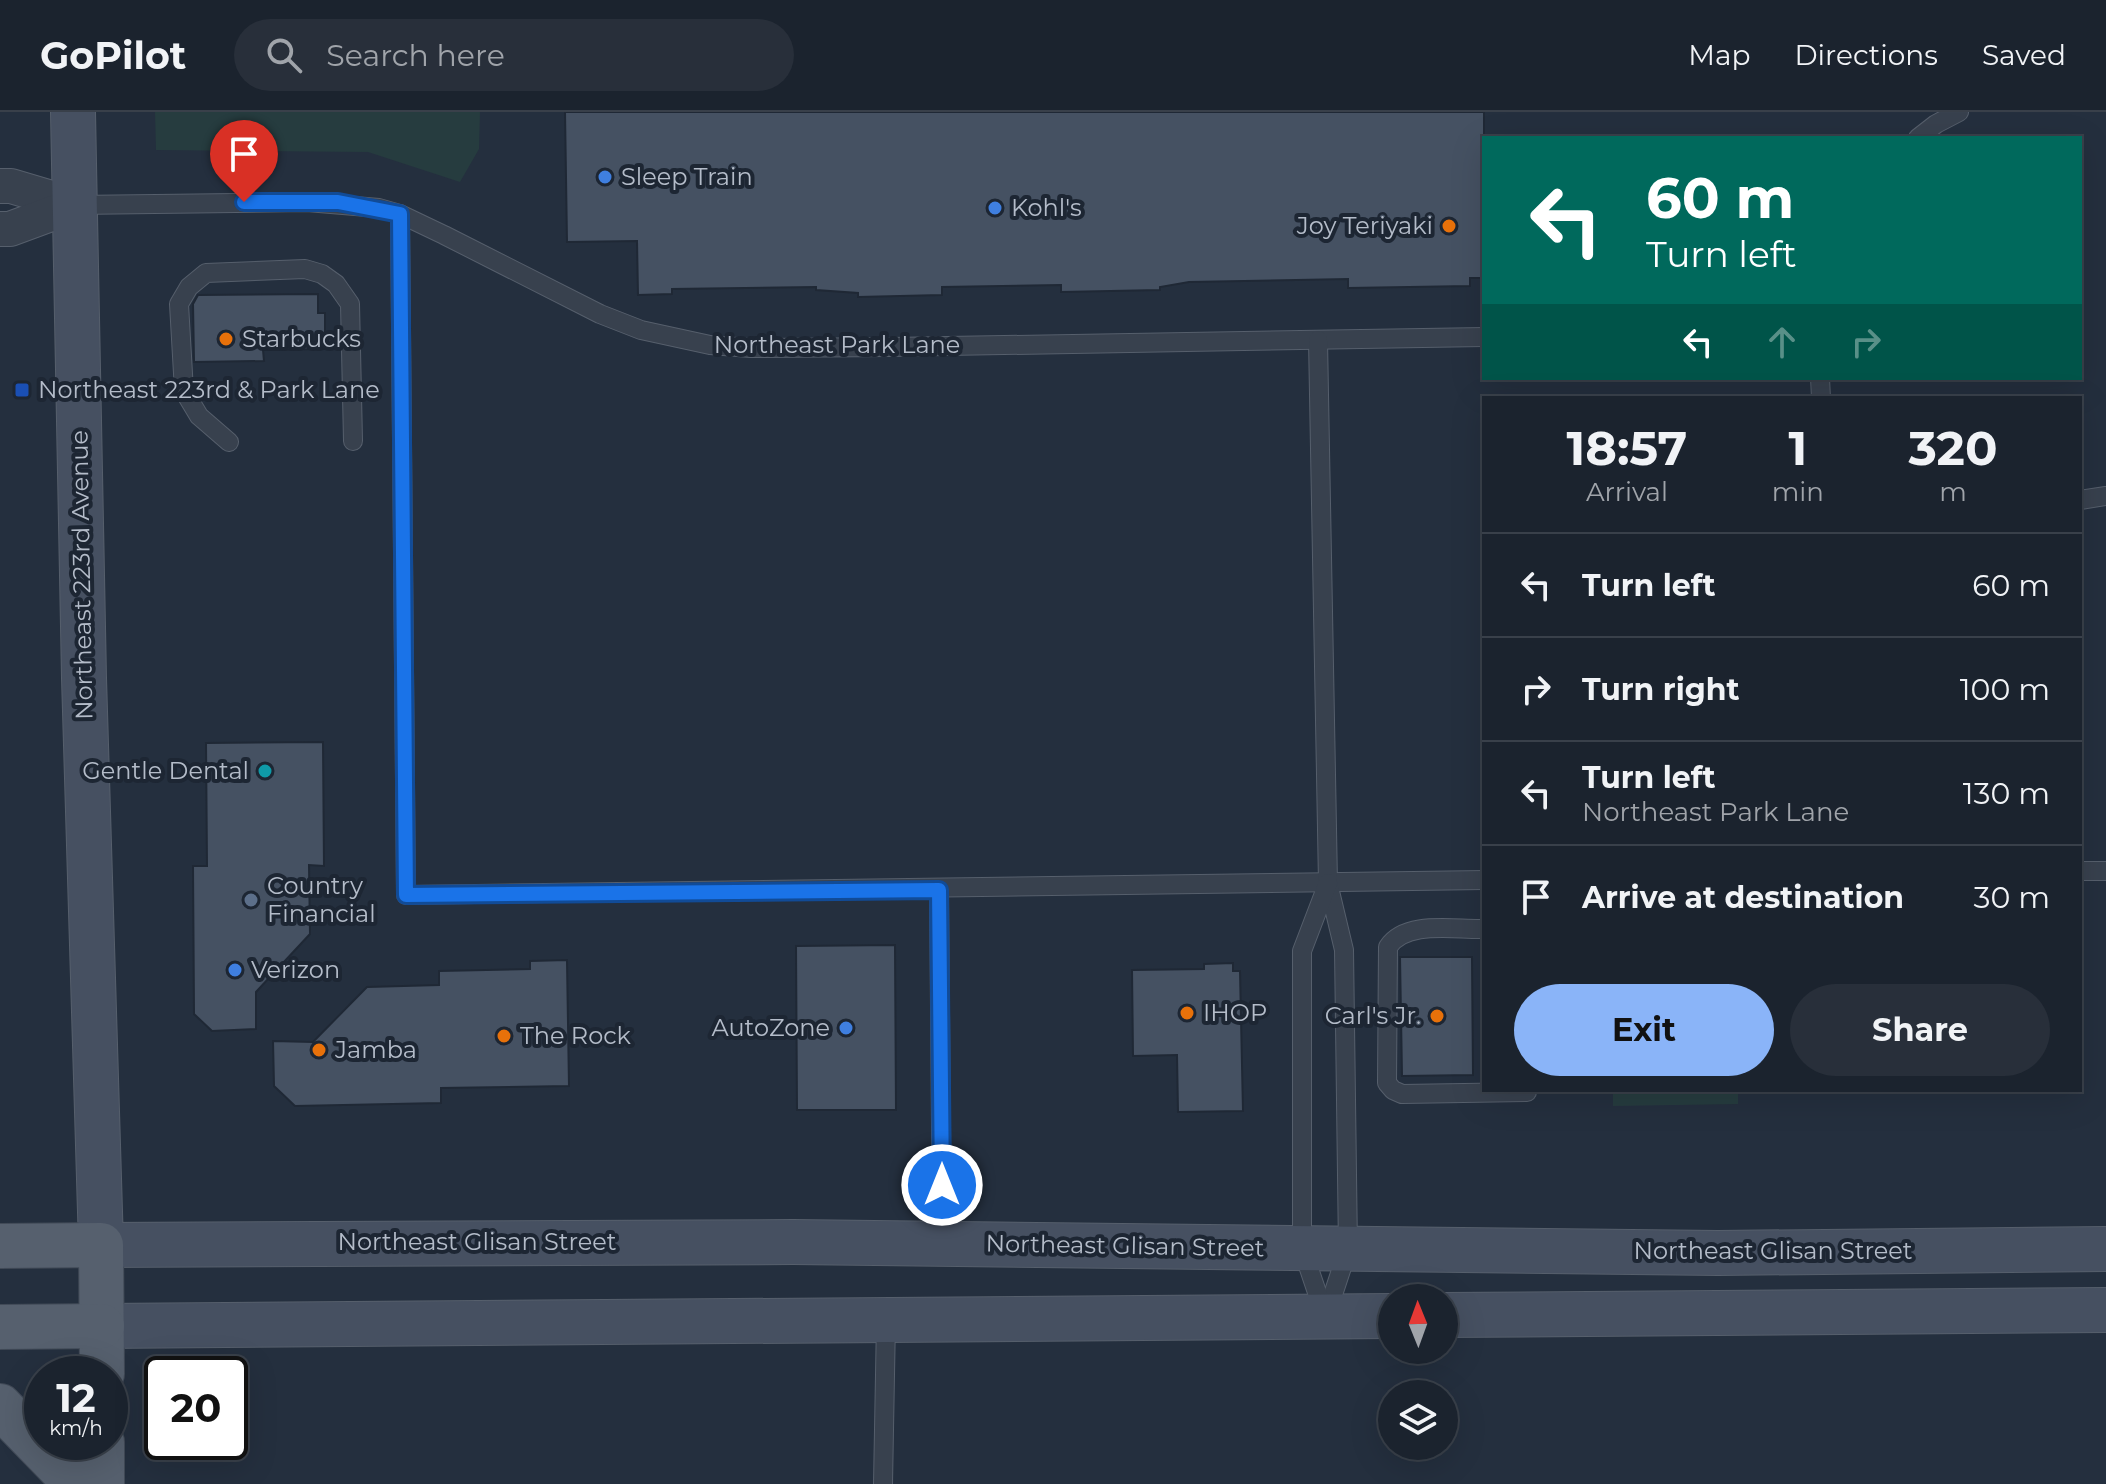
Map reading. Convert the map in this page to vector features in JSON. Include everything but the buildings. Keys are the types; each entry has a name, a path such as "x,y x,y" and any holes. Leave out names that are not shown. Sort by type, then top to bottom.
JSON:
{"main road":[{"name":"Northeast 223rd Avenue","path":"73,112 102,1356"},
{"name":"Northeast Glisan Street","path":"0,1246 523,1242 1718,1253 2106,1249"},
{"path":"1458,1315 2106,1310"},
{"path":"0,1327 1378,1316"},
{"path":"0,1406 76,1484"},
{"path":"102,1460 102,1484"}],"street":[{"name":"Northeast Park Lane","path":"0,186 11,186 75,205"},
{"name":"Northeast Park Lane","path":"0,229 10,229 75,205"}],"lane":[{"path":"1921,136 1959,112"},
{"name":"Northeast Park Lane","path":"75,205 338,202 400,214 506,264 600,314 641,330 710,345 795,348 1482,337"},
{"path":"400,214 406,895 939,890 1482,880"},
{"path":"229,442 199,416 184,391 179,304 189,287 206,273 305,269 322,274 336,284 350,304 353,441"},
{"path":"1318,340 1328,883 1344,950 1348,1249 1326,1316"},
{"path":"2082,500 2106,496"},
{"path":"2082,871 2106,871"},
{"path":"1326,1316 1302,1248 1302,951 1328,883"},
{"path":"939,890 942,1244"},
{"path":"1482,929 1405,931 1388,947 1387,1083 1402,1094 1527,1092"},
{"path":"883,1484 886,1320"}],"green space":[{"path":"155,112 480,112 479,149 460,182 368,152 156,150"},
{"path":"1613,1092 1738,1092 1738,1104 1613,1106"}],"place":[{"name":"Sleep Train","path":"605,177"},
{"name":"Kohl's","path":"995,208"},
{"name":"Joy Teriyaki","path":"1449,226"},
{"name":"Starbucks","path":"226,339"},
{"name":"Northeast 223rd & Park Lane","path":"22,390"},
{"name":"Gentle Dental","path":"265,771"},
{"name":"Country Financial","path":"251,900"},
{"name":"Verizon","path":"235,970"},
{"name":"IHOP","path":"1187,1013"},
{"name":"Carl's Jr.","path":"1437,1016"},
{"name":"AutoZone","path":"846,1028"},
{"name":"The Rock","path":"504,1036"},
{"name":"Jamba","path":"319,1050"}],"route":[{"path":"244,202 338,202 400,214 406,895 939,890 942,1185"}]}
